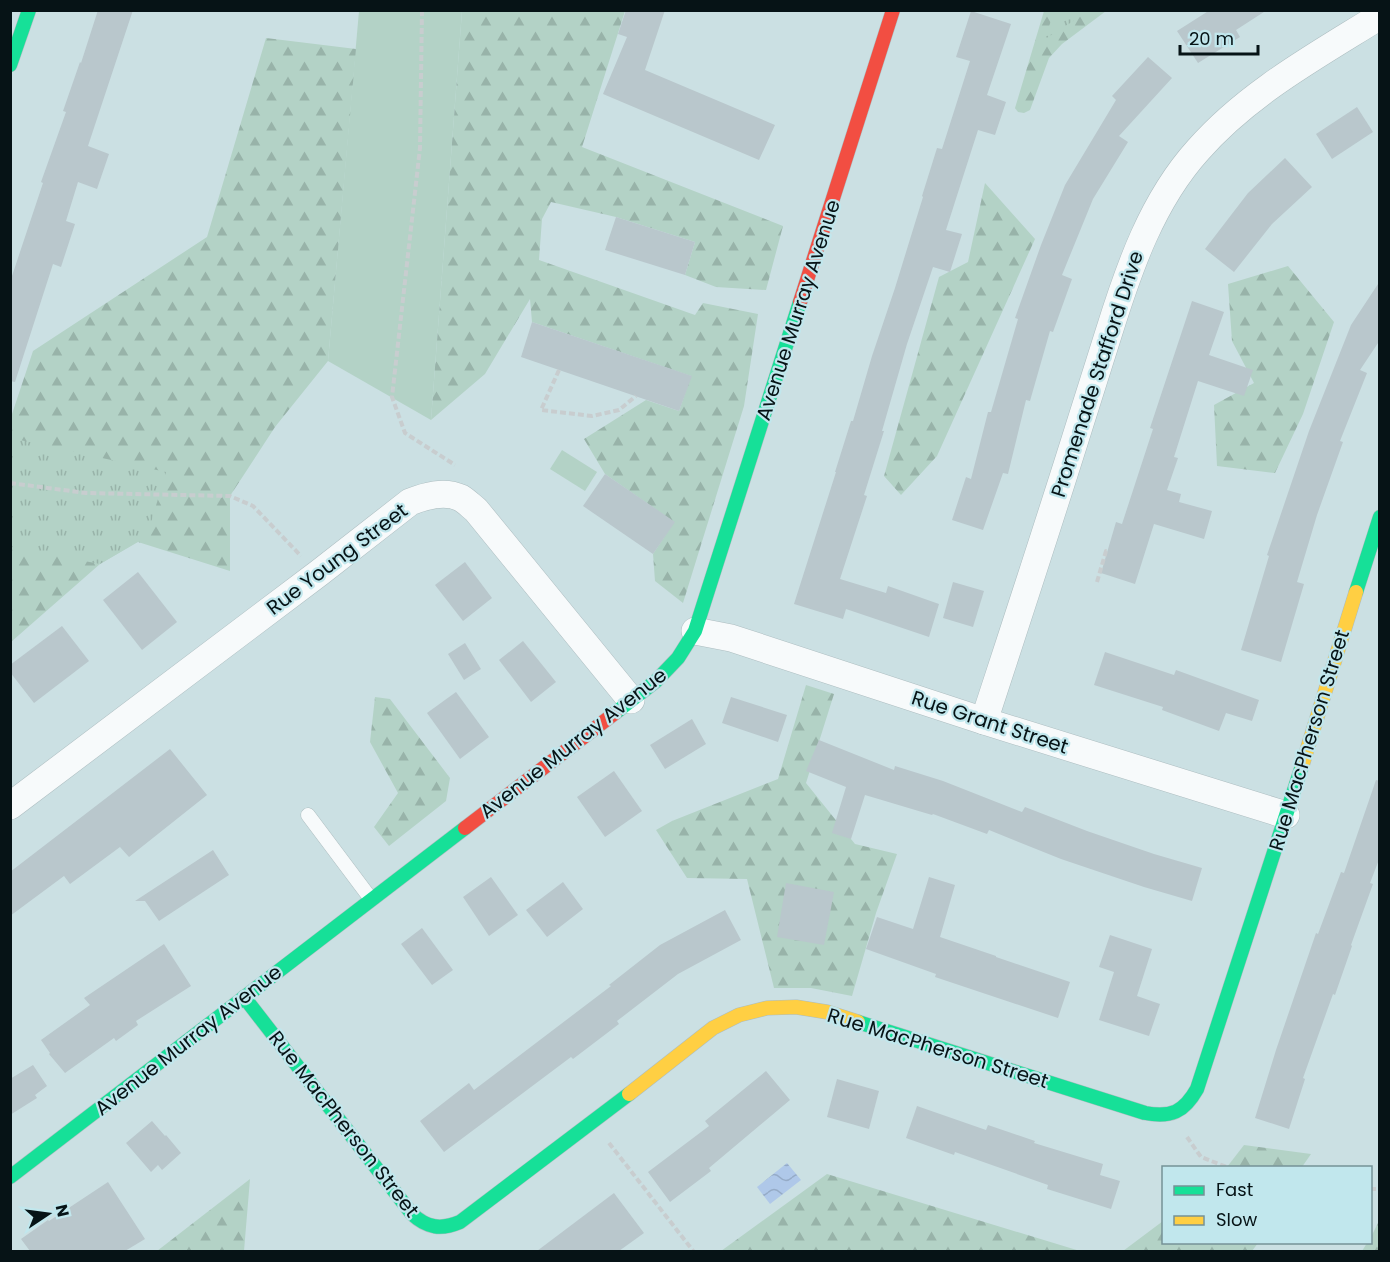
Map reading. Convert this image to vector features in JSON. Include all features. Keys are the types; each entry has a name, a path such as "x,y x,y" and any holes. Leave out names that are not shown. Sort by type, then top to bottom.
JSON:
{"street":[{"path":"10,65 29,10"},
{"name":"Avenue Murray Avenue","path":"10,1177 656,681 678,658 695,631 893,10"},
{"name":"Promenade Stafford Drive","path":"984,721 1125,279 1164,197 1197,151 1218,129 1263,91 1380,16"},
{"name":"Rue Young Street","path":"10,806 410,502 436,494 449,494 462,498 476,510 631,700"},
{"name":"Rue MacPherson Street","path":"244,997 412,1214 419,1221 439,1228 460,1222 713,1028 740,1014 767,1008 796,1007 827,1012 1157,1116 1170,1115 1182,1110 1191,1101 1197,1089 1380,517"},
{"name":"Rue Grant Street","path":"695,631 731,638 984,721 1286,815"}],"lane":[{"path":"308,815 371,899"}],"path":[{"path":"422,10 420,148 392,397 405,433 455,465"},
{"path":"559,370 541,410 592,416 619,410 636,396"},
{"path":"10,483 86,493 230,496 253,506 302,557"},
{"path":"1097,582 1107,551"},
{"path":"1170,1115 1201,1157 1226,1166"},
{"path":"592,1122 694,1251"}],"green space":[{"path":"1054,10 1089,11 1045,39"},
{"path":"359,11 462,11 431,420 328,361"},
{"path":"462,11 625,11 582,147 783,226 766,290 716,287 685,275 695,242 616,217 551,202 542,219 539,260 695,315 703,303 758,314 744,406 683,603 655,581 653,554 674,522 605,474 584,439 646,400 679,411 691,376 532,322 530,299 485,374 431,420"},
{"path":"1044,11 1106,11 1062,44 1049,58 1030,110 1024,113 1018,112 1015,108"},
{"path":"266,38 356,49 328,361 275,427 230,496 230,571 138,542 100,564 11,642 11,417 33,351 207,237"},
{"path":"985,183 1035,239 937,456 901,495 884,476 939,277 968,262"},
{"path":"1288,266 1334,322 1303,414 1275,473 1217,466 1214,405 1254,383 1232,341 1228,284"},
{"path":"11,438 166,472 147,536 100,564 11,547"},
{"path":"562,450 597,472 585,491 550,469"},
{"path":"806,685 834,694 806,783 855,844 897,854 876,913 852,996 811,988 774,988 747,879 687,878 656,830 672,821 778,779"},
{"path":"375,697 390,699 450,778 446,801 389,846 374,827 398,793 370,742"},
{"path":"1244,1145 1311,1154 1303,1166 1228,1166"},
{"path":"827,1174 1080,1251 721,1251"},
{"path":"250,1179 244,1251 157,1251"},
{"path":"1379,1221 1379,1251 1362,1251 1366,1244 1372,1244 1372,1235"},
{"path":"1162,1222 1162,1244 1257,1244 1252,1251 1123,1251"}],"water":[{"path":"787,1163 801,1180 770,1204 757,1187"}],"building":[{"path":"98,10 133,10 88,146 109,154 97,189 78,182 66,221 75,224 61,267 53,264 15,382 10,381 10,282 43,183 41,182 66,112 63,111"},
{"path":"626,10 665,10 645,70 775,125 759,160 603,94 627,37 618,34"},
{"path":"1210,10 1267,10 1236,30 1240,37 1198,63 1177,31"},
{"path":"971,11 1011,24 987,95 1006,102 995,135 978,130 946,230 962,234 950,272 933,267 907,344 864,495 867,496 840,579 886,593 888,586 939,604 929,637 846,609 843,619 794,604 895,288 937,148 942,149 970,61 956,57"},
{"path":"1148,57 1172,78 1119,136 1128,142 1093,199 1062,275 1072,279 1053,332 1050,331 1030,401 1026,400 1008,474 1003,473 983,530 952,520 966,477 971,479 988,412 991,412 1018,319 1015,318 1065,185 1116,100 1112,96"},
{"path":"1357,107 1373,132 1332,159 1316,134"},
{"path":"1285,158 1312,187 1272,224 1234,272 1205,249 1248,193"},
{"path":"616,217 695,242 685,275 605,250"},
{"path":"1380,281 1380,340 1360,370 1367,373 1340,441 1343,442 1317,515 1297,582 1304,584 1281,662 1241,650 1269,556 1267,555 1309,431 1351,325"},
{"path":"1192,301 1224,312 1209,355 1253,370 1244,396 1198,381 1174,457 1178,458 1167,490 1181,494 1179,502 1212,511 1204,539 1154,524 1135,584 1101,573 1116,522 1122,524 1153,429 1150,428"},
{"path":"532,322 692,376 679,411 521,357"},
{"path":"605,474 675,522 653,554 583,506"},
{"path":"465,562 492,598 463,621 435,585"},
{"path":"138,572 177,622 142,650 103,600"},
{"path":"953,582 984,591 973,627 943,618"},
{"path":"62,626 89,661 34,703 10,672 10,665"},
{"path":"523,641 556,682 531,702 499,660"},
{"path":"465,643 481,669 464,680 448,654"},
{"path":"1105,652 1174,675 1176,670 1259,700 1252,721 1226,713 1219,731 1162,710 1163,707 1094,685"},
{"path":"456,692 489,737 460,759 427,713"},
{"path":"731,697 787,715 778,742 722,723"},
{"path":"692,719 706,744 665,769 650,745"},
{"path":"819,740 894,770 895,766 943,781 1022,812 1025,807 1087,831 1202,868 1192,901 1061,859 989,830 987,834 933,814 865,795 851,839 832,833 846,787 806,771"},
{"path":"170,749 207,795 129,857 120,847 70,884 64,876 10,916 10,872"},
{"path":"614,771 642,811 605,837 577,797"},
{"path":"1376,780 1380,781 1380,857 1335,995 1333,994 1303,1078 1305,1079 1289,1129 1255,1118 1316,933 1318,934 1341,872 1344,873"},
{"path":"213,850 229,875 159,921 145,901 135,901"},
{"path":"491,877 518,915 489,936 463,897"},
{"path":"929,877 955,885 940,937 1070,982 1058,1018 935,977 936,974 866,949 877,917 913,929"},
{"path":"563,882 583,909 547,937 526,910"},
{"path":"786,883 834,892 824,945 777,937"},
{"path":"725,910 741,940 678,974 617,1021 619,1024 573,1059 571,1057 444,1152 420,1121 469,1083 474,1090 611,986 609,985 660,945"},
{"path":"422,928 453,970 432,985 401,944"},
{"path":"1110,935 1152,949 1137,996 1160,1004 1149,1036 1099,1020 1114,972 1099,967"},
{"path":"164,944 191,986 136,1021 138,1025 116,1041 114,1038 65,1073 41,1040 90,1005 84,998"},
{"path":"33,1065 47,1086 35,1095 37,1098 10,1115 10,1079"},
{"path":"766,1071 790,1100 709,1168 711,1171 670,1202 648,1172 709,1126 705,1121"},
{"path":"837,1079 879,1091 869,1129 827,1117"},
{"path":"917,1106 986,1130 988,1125 1035,1141 1034,1143 1103,1164 1100,1175 1120,1181 1111,1209 1047,1189 1048,1185 955,1152 954,1155 906,1138"},
{"path":"152,1121 181,1153 162,1170 158,1165 151,1172 126,1143"},
{"path":"108,1182 145,1239 125,1251 30,1251 21,1239"},
{"path":"614,1193 644,1233 619,1251 537,1251"}],"traffic: fast":[{"path":"10,65 29,10"},
{"path":"615,713 656,681 678,658 695,631 800,302"},
{"path":"1356,592 1380,517"},
{"path":"858,1022 1145,1113 1162,1115 1176,1112 1187,1103 1197,1089 1302,766"},
{"path":"10,1177 465,828"},
{"path":"244,997 412,1214 429,1225 440,1227 460,1222 629,1094"}],"traffic: slow":[{"path":"1302,766 1356,592"},
{"path":"629,1094 713,1028 739,1015 767,1008 796,1007 827,1012 858,1022"}],"traffic: jam":[{"path":"800,302 893,10"},
{"path":"465,828 615,713"}]}
